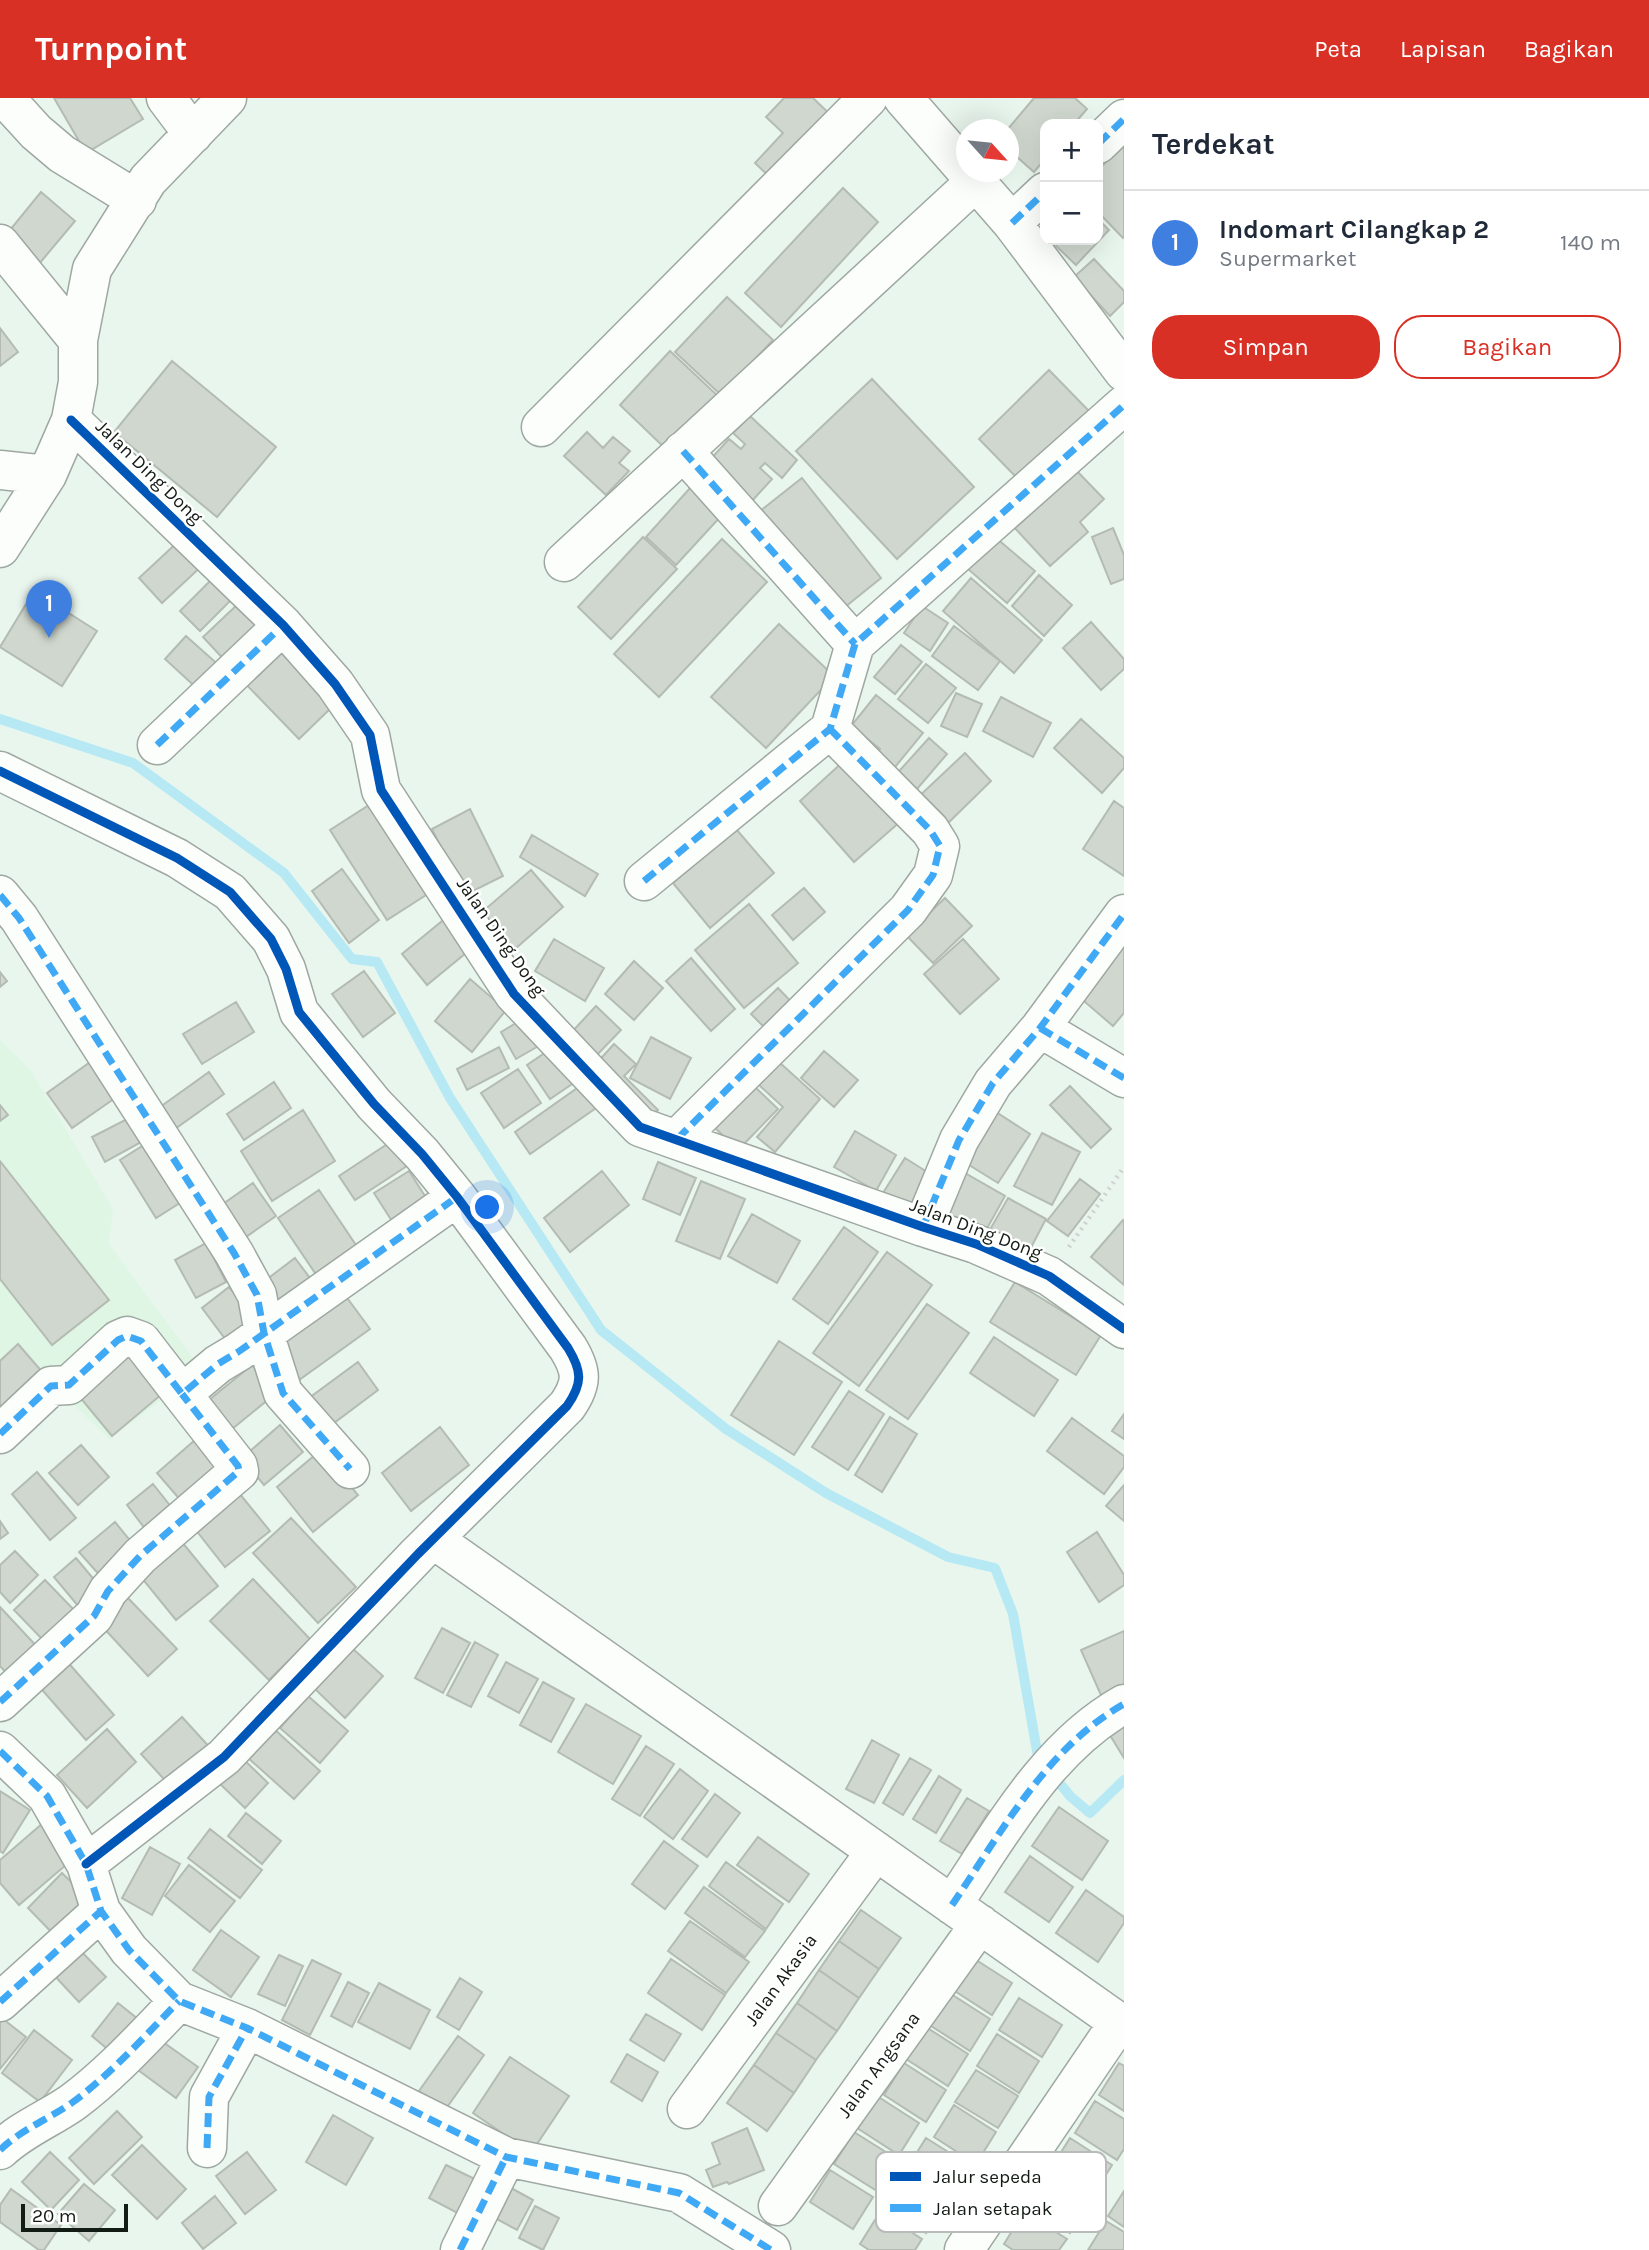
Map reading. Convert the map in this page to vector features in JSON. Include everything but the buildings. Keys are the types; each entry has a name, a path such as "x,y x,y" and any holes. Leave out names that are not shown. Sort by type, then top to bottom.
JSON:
{"street":[{"path":"5,98 36,132 62,154 137,200"},
{"path":"166,98 193,134"},
{"path":"0,548 47,475 71,420 78,382 78,340 92,269 148,180 227,98"},
{"path":"541,427 868,98"},
{"path":"903,98 974,183 1012,223 1124,372"},
{"path":"1103,139 1124,119"},
{"path":"564,562 974,183"},
{"path":"1012,223 1040,197"},
{"path":"0,244 78,340"},
{"path":"644,881 830,729 855,644 1124,405"},
{"name":"Jalan Ding Dong","path":"71,420 283,625 335,684 370,735 381,790 514,994 640,1128 976,1244 1049,1276 1124,1329"},
{"path":"683,451 855,644"},
{"path":"0,470 47,475"},
{"path":"157,745 283,625"},
{"path":"677,1139 908,910 933,874 940,846 930,830 830,729"},
{"path":"0,771 177,858 230,892 271,939 286,969 299,1012 374,1104 422,1154 457,1197 568,1348 576,1362 579,1376 577,1392 567,1406 433,1539 224,1757 86,1864"},
{"path":"0,895 19,918 213,1218 257,1295 264,1333 283,1393 351,1469"},
{"path":"923,1227 959,1140 993,1083 1040,1028 1124,914"},
{"path":"1040,1028 1124,1078"},
{"path":"182,1394 218,1364 457,1197"},
{"path":"0,1434 51,1386 69,1385 118,1340 127,1336 141,1341 238,1466 239,1471 139,1556 108,1591 94,1616 0,1702"},
{"path":"433,1539 966,1914 1120,2015 1029,2152"},
{"name":"Jalan Angsana","path":"778,2206 966,1914 1048,1768 1082,1732 1124,1704"},
{"path":"0,1751 47,1796 86,1864 101,1911 129,1950 179,2001 247,2028 506,2157 679,2193 771,2250"},
{"name":"Jalan Akasia","path":"687,2109 876,1851"},
{"path":"0,2002 101,1911"},
{"path":"0,2150 14,2137 71,2103 112,2070 179,2001"},
{"path":"207,2148 209,2097 247,2028"},
{"path":"460,2250 506,2157"},
{"path":"964,2250 976,2232"}],"shaded area":[{"path":"0,1040 30,1069 113,1209 109,1244 202,1370 109,1439 63,1394 0,1444"}],"waterway":[{"path":"0,719 133,763 284,873 352,959 377,962 450,1098 601,1330 726,1429 826,1493 948,1557 995,1568 1013,1614 1038,1757 1042,1763"},
{"path":"1053,1775 1070,1796 1090,1813 1124,1780"}],"marked path":[{"path":"1103,139 1124,119"},
{"path":"1012,223 1040,197"},
{"path":"644,881 830,729 855,644 1124,405"},
{"path":"683,451 855,644"},
{"path":"157,745 283,625"},
{"path":"677,1139 908,910 933,875 940,846 930,830 830,729"},
{"path":"0,895 19,918 234,1253 257,1295 264,1333 283,1393 350,1469"},
{"path":"923,1227 959,1140 993,1083 1040,1028 1124,914"},
{"path":"1040,1028 1124,1078"},
{"path":"0,1434 51,1386 69,1385 118,1340 127,1336 141,1341 182,1394 218,1364 457,1197"},
{"path":"0,1702 94,1616 108,1591 140,1556 239,1471 238,1466 182,1394"},
{"path":"952,1905 1007,1821 1048,1768 1096,1722 1124,1704"},
{"path":"0,1751 47,1796 86,1864 101,1911 129,1950 179,2001 247,2028 506,2157 679,2193 771,2250"},
{"path":"0,2002 101,1911"},
{"path":"0,2150 87,2091 128,2054 179,2001"},
{"path":"207,2148 209,2097 247,2028"},
{"path":"460,2250 506,2157"}],"cycle path":[{"path":"71,420 283,625 335,684 370,735 381,790 514,994 640,1127 976,1244 1049,1276 1124,1329"},
{"path":"0,771 177,858 230,892 271,939 286,969 299,1012 374,1104 422,1154 457,1197 568,1348 579,1377 576,1390 567,1406 418,1554 224,1757 86,1864"}],"place":[{"name":"Indomart Cilangkap 2","path":"49,638"}]}
